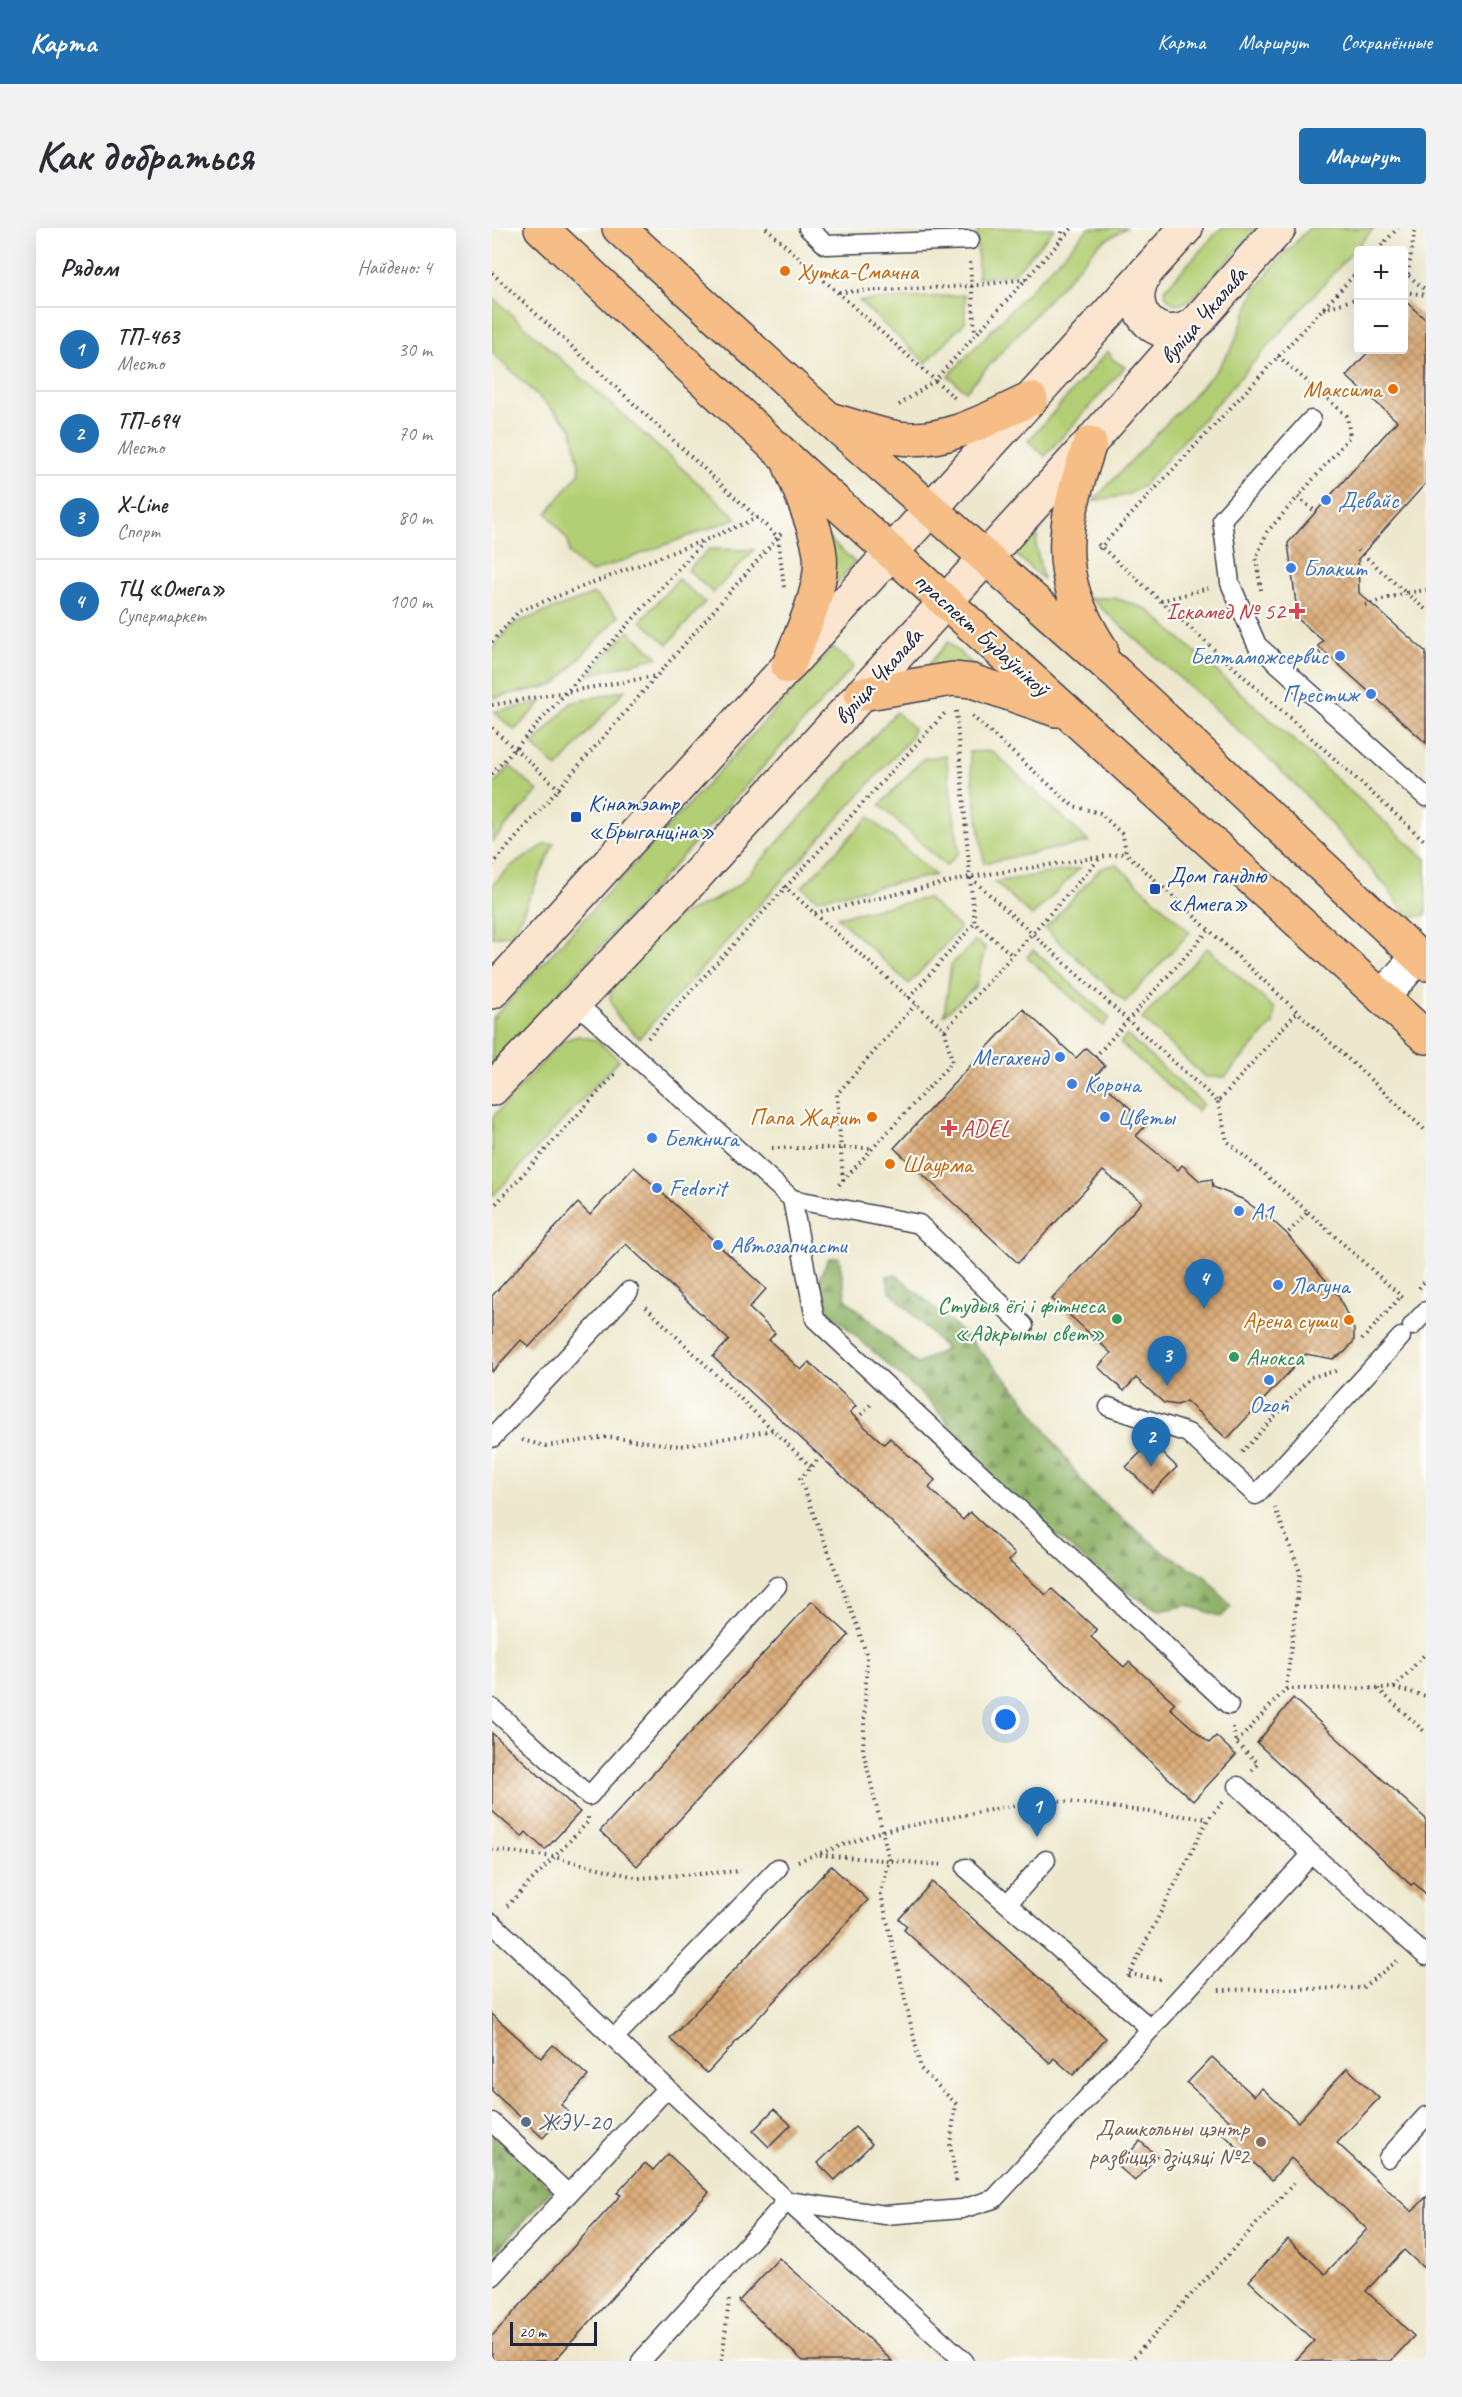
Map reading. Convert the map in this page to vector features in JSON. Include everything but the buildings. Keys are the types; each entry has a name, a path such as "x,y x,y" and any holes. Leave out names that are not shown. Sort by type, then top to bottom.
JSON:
{"main road":[{"name":"праспект Будаўнікоў","path":"541,228 787,458 1426,1037"},
{"path":"619,228 830,420 1116,673 1423,956"},
{"path":"496,978 788,667 1186,228"},
{"name":"вуліца Чкалава","path":"492,1089 696,876 1090,443 1279,228"},
{"path":"1147,271 1137,290 1137,301 1146,321 1168,332 1192,327 1201,318"},
{"path":"830,420 898,438 936,438 981,422 1031,399"},
{"path":"1090,443 1073,494 1066,534 1066,572 1087,628 1116,673"},
{"path":"787,458 816,537 820,557 818,583 788,667"},
{"path":"861,694 953,679 1005,692 1071,716"}],"street":[{"path":"1382,996 1423,956"}],"lane":[{"path":"807,228 826,245 970,240"},
{"path":"1311,420 1222,519 1230,583 1257,645 1426,797"},
{"path":"574,1001 792,1199 822,1203 919,1224 1024,1326"},
{"path":"792,1199 815,1319 1228,1705"},
{"path":"494,1436 629,1291"},
{"path":"1109,1407 1188,1432 1256,1495 1415,1322"},
{"path":"492,1708 589,1796 777,1586"},
{"path":"1238,1786 1421,1951"},
{"path":"787,2201 885,2215 962,2209 994,2199 1312,1854"},
{"path":"1009,1902 1046,1860"},
{"path":"614,2038 778,1868"},
{"path":"966,1868 1009,1902 1151,2029"},
{"path":"496,1918 614,2038 787,2201 964,2361"},
{"path":"492,2276 667,2088"},
{"path":"1388,2158 1426,2116"},
{"path":"492,2122 568,2194"},
{"path":"641,2361 787,2201"}],"path":[{"path":"766,228 962,404"},
{"path":"1060,241 1063,228"},
{"path":"895,410 934,381 1072,228"},
{"path":"1381,246 1398,228"},
{"path":"1408,263 1415,228"},
{"path":"970,240 975,334"},
{"path":"492,273 778,537 784,588 788,592"},
{"path":"1408,275 1426,292"},
{"path":"1095,556 1100,547 1354,276"},
{"path":"838,292 971,286 1026,279"},
{"path":"1408,292 1426,292"},
{"path":"1323,309 1354,300"},
{"path":"1262,595 1256,558 1267,532 1350,436 1347,416 1278,356"},
{"path":"1298,497 1316,512"},
{"path":"492,642 519,611 757,518"},
{"path":"492,865 560,790 788,525"},
{"path":"1095,539 1100,547 1426,842"},
{"path":"492,774 705,540"},
{"path":"1358,550 1426,610"},
{"path":"1365,605 1406,593 1426,590"},
{"path":"1313,669 1306,661 1323,651"},
{"path":"492,705 656,676"},
{"path":"956,701 975,923 1011,954"},
{"path":"964,709 1073,806 1100,813 1123,835 1126,853 1426,1131"},
{"path":"492,1208 784,886 948,710"},
{"path":"492,728 560,790"},
{"path":"814,913 970,877 1126,853"},
{"path":"945,1030 1030,932 1100,858"},
{"path":"970,877 1218,1102 1227,1141 1401,1296 1415,1322"},
{"path":"784,886 945,1030 951,1062 822,1203"},
{"path":"909,998 975,923"},
{"path":"1095,1056 1208,931"},
{"path":"843,1180 837,1094 916,1004"},
{"path":"1218,1102 1296,1012"},
{"path":"735,1148 873,1148"},
{"path":"1287,1234 1308,1212"},
{"path":"629,1291 811,1467"},
{"path":"1356,1347 1401,1296"},
{"path":"1227,1468 1311,1377 1334,1372 1342,1364"},
{"path":"494,1436 545,1446 607,1437 681,1446 773,1430"},
{"path":"1236,1743 1286,1689 1300,1572 1266,1484 1245,1449"},
{"path":"821,1456 800,1479 867,1657 862,1750 889,1858 881,1894 921,2069 956,2104 950,2145 962,2209"},
{"path":"1394,1688 1426,1653"},
{"path":"1286,1689 1394,1688 1426,1696"},
{"path":"1378,1689 1426,1733"},
{"path":"1228,1705 1236,1743 1258,1763 1238,1786"},
{"path":"496,1918 588,1822 589,1796"},
{"path":"492,1850 554,1857 639,1878 778,1868 882,1831 1046,1799 1208,1819 1117,1998"},
{"path":"816,1855 889,1858 966,1868"},
{"path":"1129,1974 1227,1992 1362,1988 1421,1951"},
{"path":"1130,2361 1296,2181"},
{"path":"722,2361 734,2260"}],"green space":[{"path":"977,228 1055,228 1014,274 978,278"},
{"path":"1089,228 1126,228 1099,244 966,391 948,376"},
{"path":"1221,228 1258,228 1192,299 1174,304 1166,297 1165,289"},
{"path":"1309,228 1374,228 1358,246 1354,246 1354,250 1143,486 1127,495 1093,501 1216,371 1233,346 1254,292 1270,270"},
{"path":"965,295 965,322 926,363 859,301"},
{"path":"492,297 737,518 590,573 569,554 568,541 547,513 580,472 572,428 492,353"},
{"path":"1108,351 1113,360 1125,367 1045,456 1028,441"},
{"path":"1038,529 1036,546 1043,579 1015,554"},
{"path":"825,535 855,562 830,591"},
{"path":"709,549 754,550 713,593 688,570"},
{"path":"678,579 705,602 668,644 641,621"},
{"path":"594,594 619,616 555,685 492,698 492,648 515,623"},
{"path":"1090,598 1115,598 1147,609 1426,859 1426,915 1409,918 1389,890 1300,789 1250,741"},
{"path":"629,631 658,657 588,675"},
{"path":"948,642 979,670 923,671"},
{"path":"833,647 854,666 492,1067 492,1019"},
{"path":"625,690 557,768 533,745 571,703"},
{"path":"542,702 515,730 493,712"},
{"path":"896,712 913,728 911,738 639,1038 617,1017 610,999 613,976 670,920 716,899 740,884"},
{"path":"992,751 1089,842 984,863 969,752"},
{"path":"946,756 959,852 946,866 880,805 924,758"},
{"path":"510,766 538,791 492,842 492,786"},
{"path":"869,817 935,875 817,899 802,887"},
{"path":"546,844 554,844 517,925 509,935 492,937 492,885 511,866"},
{"path":"1116,864 1190,932 1125,1002 1045,929 1100,869"},
{"path":"1080,868 1032,916 995,882"},
{"path":"927,898 960,928 909,984 837,917"},
{"path":"975,941 985,947 976,986 944,1015 951,965"},
{"path":"1207,948 1275,1009 1273,1024 1225,1077 1205,1077 1142,1019"},
{"path":"1033,950 1110,1018 1103,1026 1027,957"},
{"path":"1127,1035 1203,1104 1197,1111 1120,1043"},
{"path":"578,1036 596,1040 619,1060 492,1197 492,1118 562,1041"},
{"path":"839,1257 846,1299 917,1364 946,1349 889,1290 887,1276 897,1275 965,1335 1020,1394 1089,1491 1162,1551 1206,1577 1231,1607 1221,1617 1188,1605 1160,1611 1113,1584 997,1484 930,1402 821,1305 820,1276 829,1258"},
{"path":"492,2133 552,2190 492,2256"}],"place":[{"name":"Хутка-Смачна","path":"785,271"},
{"name":"Максима","path":"1393,389"},
{"name":"Девайс","path":"1326,500"},
{"name":"Блакит","path":"1291,568"},
{"name":"Іскамед № 52","path":"1297,611"},
{"name":"Белтаможсервис","path":"1340,656"},
{"name":"Престиж","path":"1371,694"},
{"name":"Кінатэатр «Брыганціна»","path":"576,817"},
{"name":"Дом гандлю «Амега»","path":"1155,889"},
{"name":"Мегахенд","path":"1060,1057"},
{"name":"Корона","path":"1072,1084"},
{"name":"Папа Жарит","path":"872,1117"},
{"name":"Цветы","path":"1105,1117"},
{"name":"ADEL","path":"949,1128"},
{"name":"Белкнига","path":"652,1138"},
{"name":"Шаурма","path":"890,1164"},
{"name":"Fedorit","path":"657,1188"},
{"name":"A1","path":"1239,1211"},
{"name":"Автозапчасти","path":"718,1245"},
{"name":"Лагуна","path":"1278,1285"},
{"name":"ТЦ «Омега»","path":"1204,1309"},
{"name":"Студыя ёгі і фітнеса «Адкрыты свет»","path":"1117,1319"},
{"name":"Арена суши","path":"1349,1320"},
{"name":"Анокса","path":"1234,1357"},
{"name":"Ozon","path":"1269,1380"},
{"name":"X-Line","path":"1167,1386"},
{"name":"ТП-694","path":"1151,1467"},
{"name":"ТП-463","path":"1037,1837"},
{"name":"ЖЭУ-20","path":"526,2122"},
{"name":"Дашкольны цэнтр развіцця дзіцяці №2","path":"1261,2142"}]}
